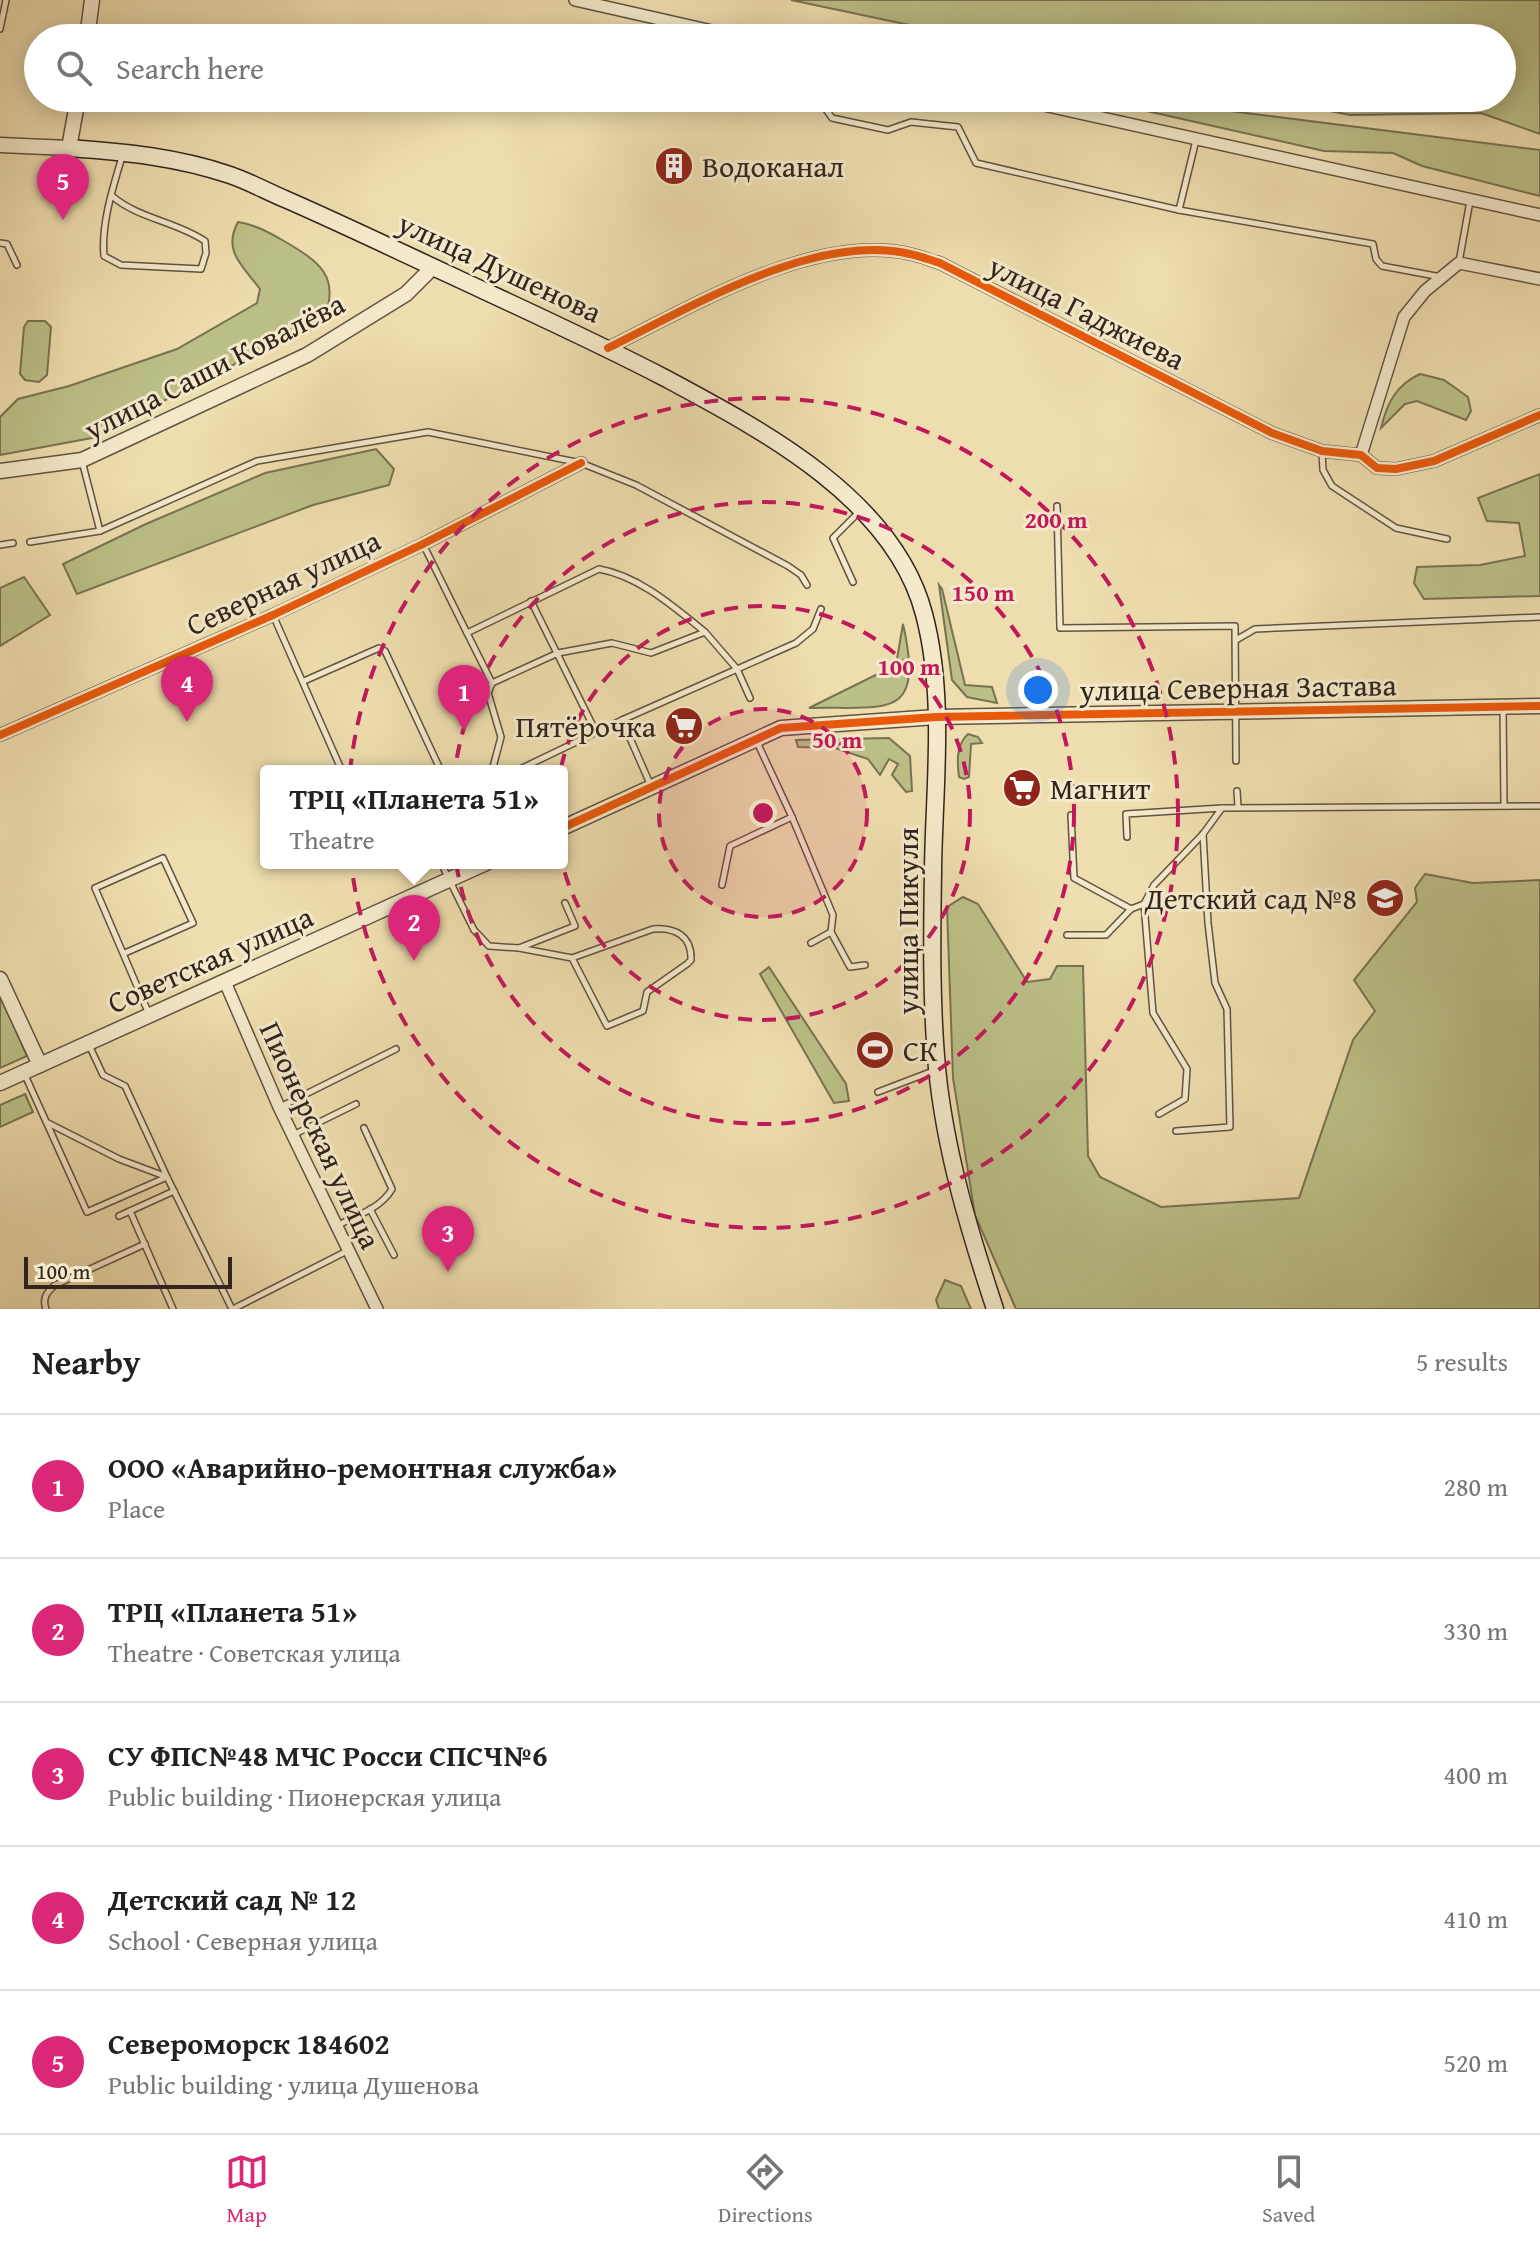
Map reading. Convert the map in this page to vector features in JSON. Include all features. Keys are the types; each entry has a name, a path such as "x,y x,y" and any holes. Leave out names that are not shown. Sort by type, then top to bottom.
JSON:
{"main road":[{"name":"улица Душенова","path":"69,148 168,157 232,176 608,348 755,427 795,454 862,510 899,555 914,581 925,616 934,673 936,717"},
{"name":"улица Пикуля","path":"936,717 933,871 937,1070 964,1214 995,1309"}],"street":[{"path":"89,24 92,0"},
{"path":"575,0 681,24"},
{"path":"69,148 75,112"},
{"path":"1075,112 1540,215"},
{"name":"улица Душенова","path":"0,145 69,148"},
{"name":"улица Гаджиева","path":"608,348 749,279 818,256 871,251 909,253 940,263 1272,433 1322,451 1361,455 1377,468 1396,469 1434,461 1540,415"},
{"path":"1361,455 1404,317 1425,291 1459,263 1540,279"},
{"name":"улица Саши Ковалёва","path":"0,471 82,460 307,355 406,294 433,267"},
{"name":"Северная улица","path":"0,735 273,615 423,544 581,463"},
{"name":"улица Северная Застава","path":"936,717 1540,706"},
{"path":"568,825 781,728 936,717"},
{"name":"Советская улица","path":"0,1083 473,869"},
{"path":"0,979 40,1065"},
{"name":"Пионерская улица","path":"225,982 279,1107 377,1309"}],"lane":[{"path":"0,29 6,0"},
{"path":"828,112 832,118 888,130 911,122 958,127 976,163 1179,210 1373,244 1376,259 1382,266 1442,277"},
{"path":"1179,210 1196,139"},
{"path":"112,196 127,209 178,227 205,241 206,253 201,269 121,265 104,256 103,243 112,196 123,152"},
{"path":"1459,263 1470,201"},
{"path":"0,243 7,244 17,265"},
{"path":"30,542 100,531 257,461 428,432 581,463 636,485 788,566 801,575 807,585"},
{"path":"1322,451 1323,470 1332,486 1396,528 1447,539"},
{"path":"82,460 100,531"},
{"path":"1057,506 1060,628 1235,626 1236,761"},
{"path":"853,582 833,538 862,510"},
{"path":"0,545 13,543"},
{"path":"423,544 492,683"},
{"path":"467,633 599,569 617,572 666,602 705,632 737,669 750,698"},
{"path":"531,601 596,732"},
{"path":"528,765 796,643 813,629 821,609"},
{"name":"Северная улица","path":"273,615 339,765"},
{"path":"1235,640 1255,629 1540,617"},
{"path":"494,765 501,737 488,693 492,683 558,653 612,643 651,653 705,632"},
{"path":"304,681 379,648 385,651 438,765"},
{"path":"1503,707 1504,806"},
{"path":"622,720 651,787"},
{"path":"756,739 833,915 831,932 850,967 865,965"},
{"path":"1237,791 1238,807"},
{"path":"1127,837 1126,814 1238,807 1540,806"},
{"path":"1159,1114 1185,1099 1187,1069 1153,1013 1144,904 1154,885 1203,834 1222,808"},
{"path":"1071,815 1074,878 1131,909"},
{"path":"722,885 730,846 792,817"},
{"path":"1176,1131 1230,1127 1227,1009 1215,983 1203,834"},
{"path":"125,953 193,923 163,858 95,888 150,1015"},
{"path":"444,869 474,930 489,946 572,958 653,929 664,928 688,939 692,948 691,960 687,964 647,992 643,1011 607,1026 572,958"},
{"path":"519,948 575,926 565,903"},
{"path":"1067,935 1106,935 1131,909 1144,904"},
{"path":"811,943 831,932"},
{"path":"88,1043 103,1075 125,1086 232,1309 349,1250"},
{"path":"279,1107 396,1049"},
{"path":"878,1092 937,1070"},
{"path":"24,1073 87,1212 167,1177"},
{"path":"293,1135 356,1104"},
{"path":"47,1123 119,1159 167,1177"},
{"path":"337,1226 370,1209 387,1197 392,1189 364,1128"},
{"path":"119,1216 174,1191"},
{"path":"370,1209 394,1255"},
{"path":"130,1211 173,1309"},
{"path":"46,1309 44,1299 55,1285 145,1244"}],"green space":[{"path":"791,0 1540,0 1540,134 1481,113 1350,115 1335,112 1516,112 1516,24 905,24"},
{"path":"1151,112 1238,112 1540,150 1540,196 1422,166 1393,153 1324,151"},
{"path":"238,222 273,235 316,263 328,280 330,291 324,318 92,438 0,455 0,417 18,399 69,386 177,349 257,303 260,289 233,250 232,241"},
{"path":"28,321 45,321 51,327 47,375 39,382 25,380 20,374 24,327"},
{"path":"1420,374 1444,380 1468,397 1471,411 1466,420 1417,401 1405,404 1381,428 1394,396"},
{"path":"376,449 394,469 389,485 313,505 77,594 63,564 265,473"},
{"path":"1540,474 1540,596 1424,599 1414,583 1417,567 1480,565 1525,556 1519,523 1487,521 1478,498"},
{"path":"24,577 50,615 0,646 0,588"},
{"path":"939,585 965,685 992,687 997,703 967,697 952,680"},
{"path":"903,624 909,678 903,693 894,702 860,708 809,708 896,665"},
{"path":"968,734 978,737 982,743 971,744 969,777 964,779 959,777 958,754"},
{"path":"889,738 910,756 912,791 906,792 892,775 898,764 889,759 880,775 868,759 835,748 798,747 796,740"},
{"path":"1425,874 1473,883 1540,880 1540,1309 1016,1309 975,1215 953,1078 947,907 963,897 978,904 1027,982 1050,979 1057,966 1083,966 1088,1156 1100,1177 1161,1207 1299,1198 1353,1040 1375,1011 1354,980 1417,902 1415,888"},
{"path":"769,967 846,1084 849,1101 834,1103 760,974"},
{"path":"0,994 27,1056 0,1068"},
{"path":"25,1094 33,1112 0,1127 0,1105"},
{"path":"945,1280 961,1286 971,1309 939,1309 936,1300"}],"cycle path":[{"path":"608,348 754,277 834,254 873,250 910,254 940,263 1272,433 1322,451 1361,455 1377,468 1396,469 1434,461 1540,415"},
{"path":"0,735 273,615 423,544 581,463"},
{"path":"568,825 781,728 936,717 1540,706"}],"place":[{"name":"Водоканал","path":"674,166"},
{"name":"Североморск 184602","path":"63,220"},
{"name":"Детский сад № 12","path":"187,722"},
{"name":"Пятёрочка","path":"684,726"},
{"name":"ООО «Аварийно-ремонтная служба»","path":"464,731"},
{"name":"Магнит","path":"1022,788"},
{"name":"Детский сад №8","path":"1385,898"},
{"name":"ТРЦ «Планета 51»","path":"414,961"},
{"name":"СК","path":"875,1050"},
{"name":"СУ ФПС№48 МЧС Росси СПСЧ№6","path":"448,1272"}]}
